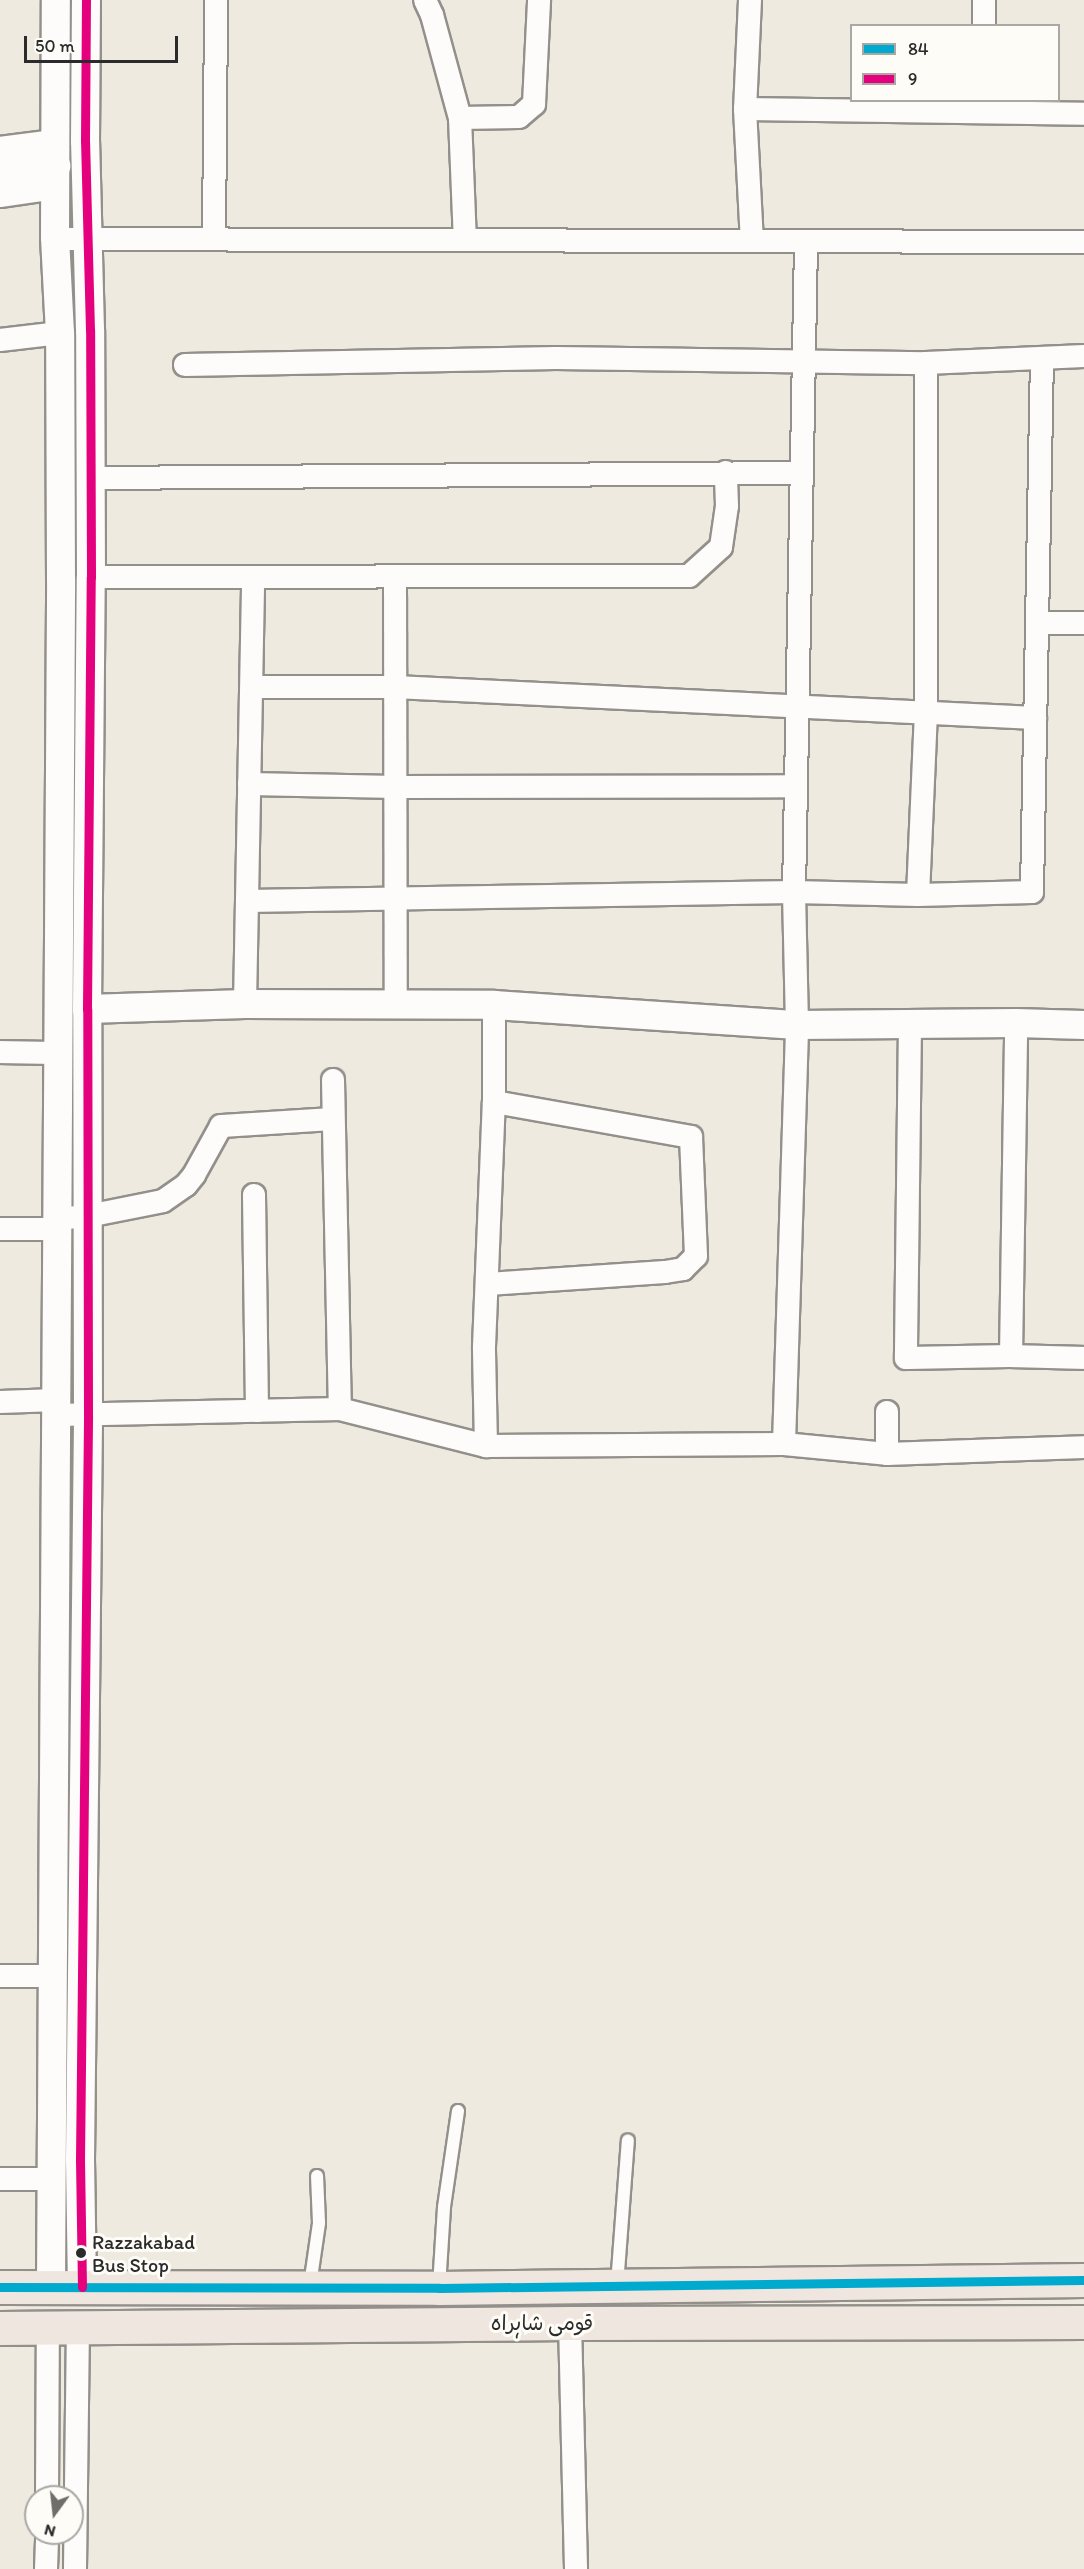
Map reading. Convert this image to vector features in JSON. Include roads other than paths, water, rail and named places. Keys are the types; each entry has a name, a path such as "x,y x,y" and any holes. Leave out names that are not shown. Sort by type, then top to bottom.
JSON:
{"highway":[{"name":"قومی شاہراہ","path":"0,2287 616,2287 1084,2280"},
{"name":"قومی شاہراہ","path":"0,2328 570,2323 1084,2322"}],"street":[{"path":"56,0 56,239 60,333 61,580 50,2179 67,2287"},
{"path":"67,2287 80,2114 88,1415 87,1009 91,577 86,237 86,0"},
{"path":"214,239 216,0"},
{"path":"425,0 432,15 460,118 465,240"},
{"path":"460,118 519,117 534,104 539,0"},
{"path":"750,0 745,109 752,241"},
{"path":"984,0 984,24"},
{"path":"745,109 981,106 1084,114"},
{"path":"0,152 56,166"},
{"path":"0,174 56,166"},
{"path":"0,196 56,166"},
{"path":"56,239 86,237 1084,242"},
{"path":"784,1444 797,1025 794,892 796,706 806,241"},
{"path":"0,340 60,333"},
{"path":"185,365 556,358 926,363 1084,356"},
{"path":"247,901 794,892 918,895 1032,892 1042,358"},
{"path":"918,895 926,714 926,363"},
{"path":"91,577 689,576 721,547 727,506 726,472"},
{"path":"90,478 801,472"},
{"path":"245,1004 253,577"},
{"path":"395,578 396,1005"},
{"path":"1037,623 1084,623"},
{"path":"252,687 395,687 1035,718"},
{"path":"249,784 396,787 796,786"},
{"path":"87,1009 245,1004 494,1005 797,1025 910,1023 1084,1025"},
{"path":"486,1446 484,1347 494,1102 494,1005"},
{"path":"910,1023 906,1358 1011,1356 1084,1358"},
{"path":"1011,1356 1016,1023"},
{"path":"0,1052 57,1053"},
{"path":"333,1080 340,1409"},
{"path":"488,1284 665,1272 683,1269 696,1256 691,1137 494,1102"},
{"path":"0,1229 58,1224 150,1205 178,1190 201,1165 221,1126 333,1119"},
{"path":"254,1195 257,1411"},
{"path":"0,1401 57,1408 88,1415 340,1409 486,1446 784,1444 887,1454 1084,1447"},
{"path":"887,1412 887,1454"},
{"path":"56,1527 86,1527"},
{"path":"0,1976 51,1976"},
{"path":"0,2179 50,2179"},
{"path":"570,2323 576,2569"},
{"path":"48,2485 63,2328"},
{"path":"63,2328 75,2569"},
{"path":"46,2569 47,2545"}],"lane":[{"path":"439,2288 444,2207 458,2111"},
{"path":"616,2287 628,2140"},
{"path":"310,2286 319,2223 317,2176"}],"place":[{"name":"Razzakabad Bus Stop","path":"81,2253"}]}
